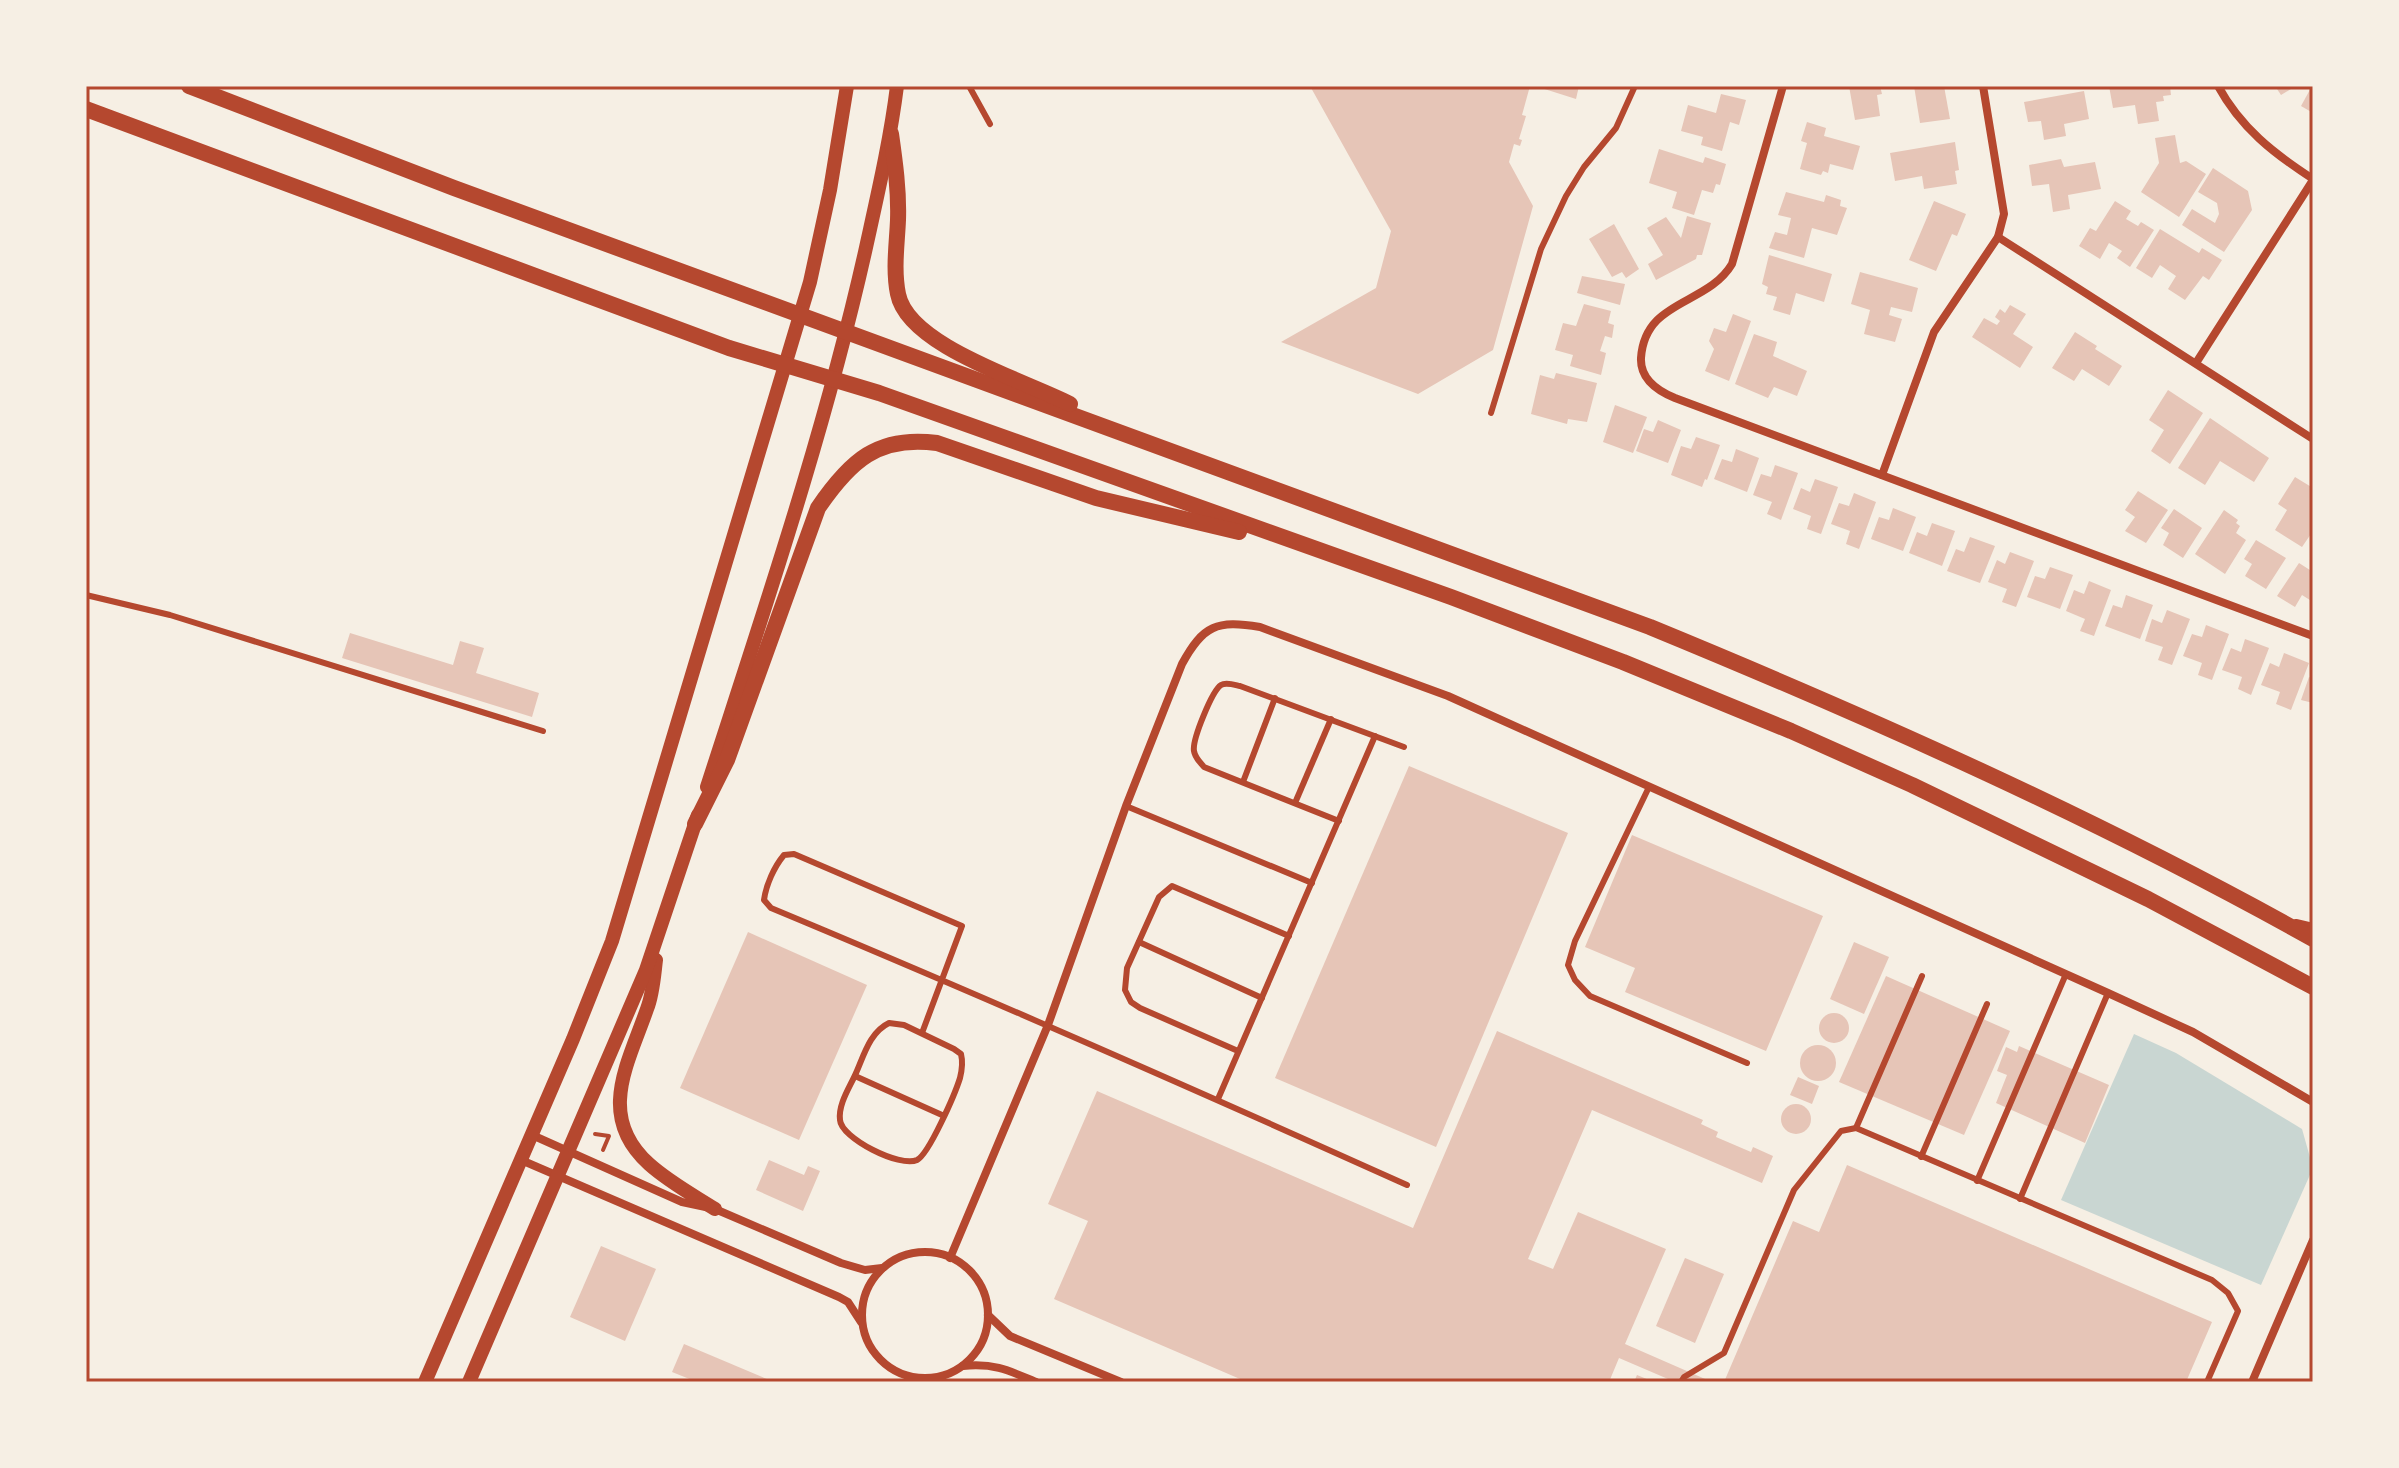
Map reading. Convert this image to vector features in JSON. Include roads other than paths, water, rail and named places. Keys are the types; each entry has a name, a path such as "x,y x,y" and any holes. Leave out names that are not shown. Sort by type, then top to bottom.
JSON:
{"main road":[{"path":"189,86 454,188 1468,558 1740,664 1989,775 2313,939"},
{"path":"86,109 729,348 879,393 1552,635 1791,731 2031,841 2313,987"},
{"path":"891,134 899,217 896,282 898,296 912,320 950,349 1135,437"},
{"path":"695,824 727,760 818,508 842,475 863,456 883,445 921,441 937,443 1096,498 1314,550"}],"street":[{"path":"425,1382 612,941 801,315 827,205 847,86"},
{"path":"469,1382 662,929 819,436 847,331 891,134 897,86"},
{"path":"1783,86 1732,264 1716,283 1664,312 1651,327 1644,345 1642,368 1646,377 1663,393 2313,636"},
{"path":"1882,475 1934,332 1998,237 2004,214 1983,86"},
{"path":"2196,363 2313,179 2256,139 2230,107 2218,86"},
{"path":"1998,237 2313,439"},
{"path":"950,1258 1048,1025 1126,806 1182,664 1194,642 1213,627 1234,623 1260,627 1448,696 2193,1032 2313,1102"},
{"path":"2275,918 2313,927"},
{"path":"662,929 649,1005 623,1073 620,1111 624,1131 633,1147 669,1180 715,1209 848,1266 865,1270 883,1268"},
{"path":"532,1135 682,1202 715,1209"},
{"path":"521,1160 848,1302 861,1322 868,1344 898,1378 943,1376 963,1366 976,1352 985,1334 988,1315 985,1295 975,1277 961,1263 922,1252 904,1255 883,1268 870,1283 862,1300 861,1322"},
{"path":"2252,1382 2313,1240"},
{"path":"988,1315 1010,1336 1121,1382"},
{"path":"963,1366 997,1366 1036,1382"}],"lane":[{"path":"969,86 990,124"},
{"path":"1491,413 1541,249 1551,226 1584,167 1616,128 1635,86"},
{"path":"86,595 113,604 170,615 543,731"},
{"path":"1339,821 1204,767 1196,758 1194,743 1210,700 1219,687 1225,684 1240,686 1404,747"},
{"path":"1243,782 1275,698"},
{"path":"1295,803 1331,719"},
{"path":"1218,1099 1375,736"},
{"path":"1649,787 1575,941 1568,965 1575,980 1590,996 1747,1063"},
{"path":"1126,806 1312,883"},
{"path":"922,1033 941,979 962,926 794,854 784,855 765,892 764,900 771,908 941,979 1218,1099 1407,1185"},
{"path":"1238,1051 1131,1002 1124,979 1139,942 1159,897 1172,886 1289,936"},
{"path":"1139,942 1262,998"},
{"path":"1977,1181 2066,974"},
{"path":"1856,1128 1922,976"},
{"path":"2020,1199 2108,993"},
{"path":"1921,1157 1987,1004"},
{"path":"889,1023 904,1025 961,1054 963,1063 960,1079 927,1150 908,1162 877,1152 847,1134 840,1124 840,1110 855,1076 871,1039 880,1027 889,1023"},
{"path":"855,1076 942,1115"},
{"path":"1681,1382 1684,1377 1724,1353 1794,1190 1841,1131 1856,1128 2212,1280 2228,1293 2238,1311 2207,1382"}]}
